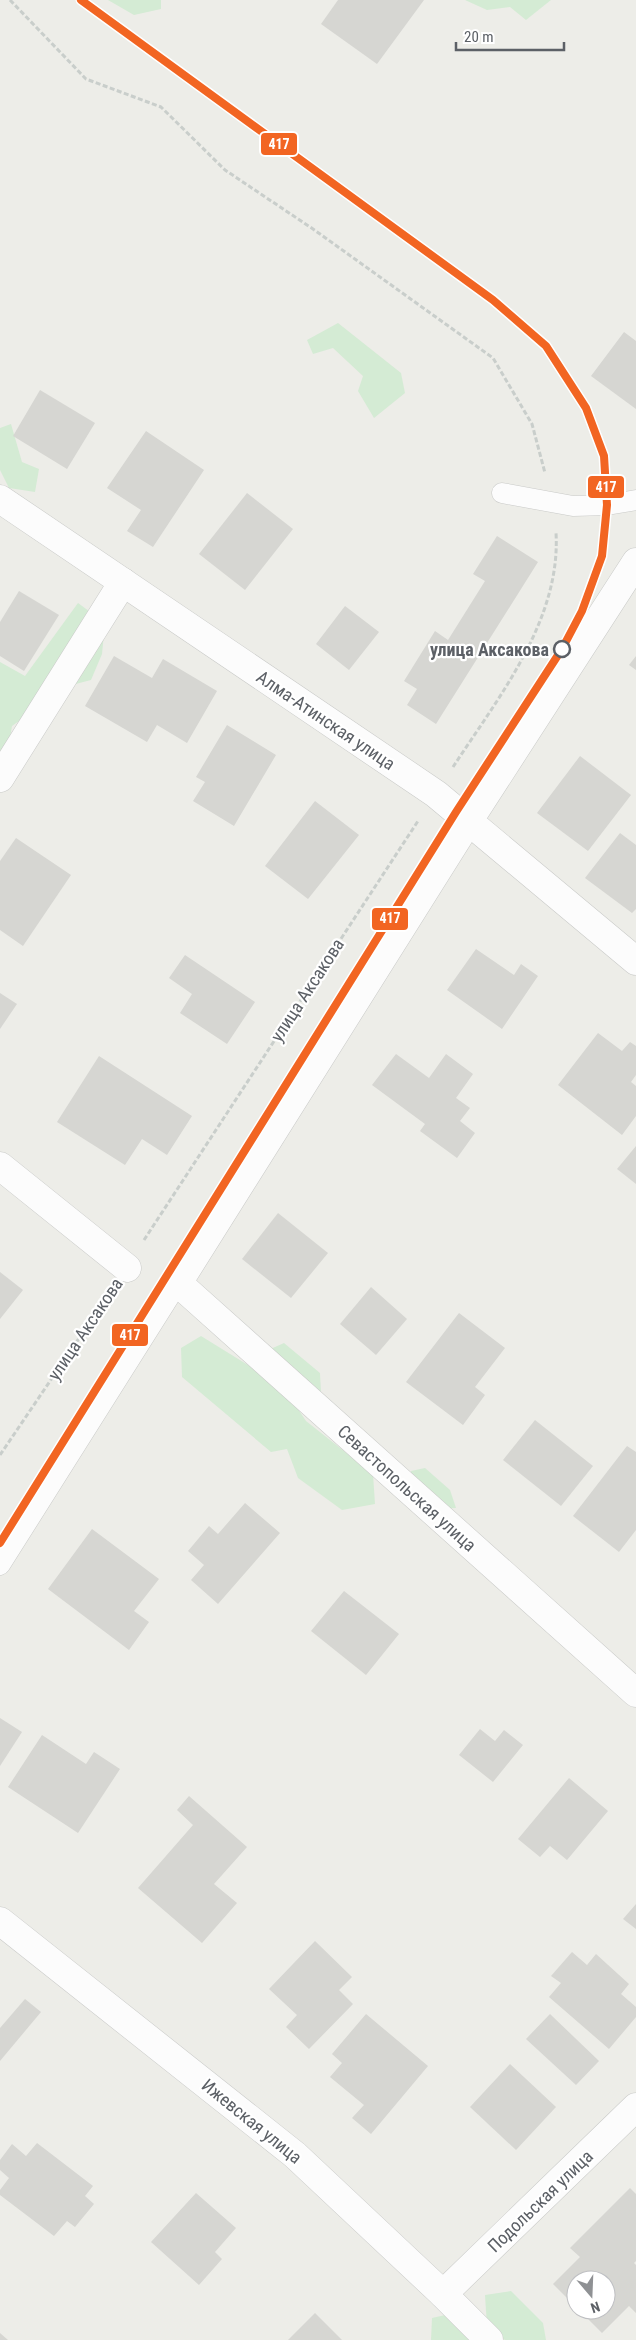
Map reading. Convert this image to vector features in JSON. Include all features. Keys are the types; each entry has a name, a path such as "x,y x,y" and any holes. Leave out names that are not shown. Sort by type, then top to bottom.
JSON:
{"street":[{"name":"Алма-Атинская улица","path":"0,499 436,794 636,961"},
{"path":"178,1284 468,822 636,562"},
{"path":"0,778 123,582"},
{"path":"0,1166 126,1268"},
{"name":"Севастопольская улица","path":"178,1284 636,1693"},
{"name":"Ижевская улица","path":"0,1921 295,2154 489,2340"},
{"name":"Подольская улица","path":"443,2294 636,2107"}],"lane":[{"path":"502,493 573,506 607,505 636,500"},
{"path":"0,1565 178,1284"}],"path":[{"name":"улица Аксакова","path":"0,1455 126,1268 508,683 544,609 557,555 554,504 532,424 493,358 329,241 225,170 161,107 86,78 10,0"}],"green space":[{"path":"108,0 161,0 161,9 134,15"},
{"path":"465,0 551,0 526,20 510,7 487,10"},
{"path":"338,323 401,373 405,393 374,418 358,391 363,376 333,348 313,354 307,340"},
{"path":"11,424 22,462 39,469 35,492 9,488 0,470 0,428"},
{"path":"78,603 105,623 102,654 91,680 68,686 12,726 6,761 0,764 0,662 25,676"},
{"path":"201,1336 264,1375 266,1351 284,1343 320,1373 321,1393 292,1400 306,1421 373,1474 375,1504 342,1510 298,1478 287,1449 271,1452 182,1377 181,1348"},
{"path":"425,1468 450,1490 456,1508 437,1509 412,1487 411,1471"},
{"path":"511,2291 543,2323 546,2340 505,2340 487,2326 485,2295"},
{"path":"454,2313 477,2340 431,2340 432,2318"}],"building":[{"path":"338,0 424,0 377,64 321,24"},
{"path":"624,332 636,341 636,409 591,376"},
{"path":"40,390 95,423 67,469 13,436"},
{"path":"146,431 204,470 153,547 127,531 141,510 107,488"},
{"path":"247,493 293,529 245,590 199,554"},
{"path":"497,536 538,562 436,724 407,705 417,689 404,681 435,631 448,640 485,581 473,574"},
{"path":"19,591 59,615 24,671 0,656 0,622"},
{"path":"345,606 379,632 349,670 316,644"},
{"path":"114,656 152,678 163,659 217,691 187,743 157,725 147,742 85,706"},
{"path":"636,656 636,670 629,665"},
{"path":"227,725 276,755 234,826 193,801 205,782 196,777"},
{"path":"580,756 631,795 588,851 537,813"},
{"path":"315,801 359,835 308,899 265,866"},
{"path":"620,833 636,845 636,909 632,913 585,878"},
{"path":"16,838 71,875 23,946 0,930 0,861"},
{"path":"476,949 514,975 521,964 538,976 502,1029 447,990"},
{"path":"185,955 255,1002 227,1044 180,1013 192,994 169,978"},
{"path":"0,993 17,1004 0,1029"},
{"path":"598,1033 622,1051 630,1042 636,1046 636,1075 631,1082 636,1086 636,1116 622,1135 558,1085"},
{"path":"396,1054 429,1078 446,1054 473,1074 456,1098 470,1108 460,1121 475,1133 457,1158 420,1131 425,1124 372,1085"},
{"path":"99,1056 192,1116 167,1155 142,1139 125,1165 57,1122"},
{"path":"636,1146 636,1184 617,1169"},
{"path":"278,1213 328,1253 291,1298 242,1259"},
{"path":"0,1272 23,1290 0,1319"},
{"path":"371,1287 407,1319 376,1355 340,1324"},
{"path":"459,1313 505,1348 475,1387 485,1395 463,1425 406,1382"},
{"path":"535,1420 593,1466 561,1506 503,1460"},
{"path":"627,1446 636,1452 636,1530 619,1552 573,1516"},
{"path":"245,1503 280,1533 218,1604 191,1580 204,1565 188,1551 209,1526 218,1534"},
{"path":"92,1529 159,1579 134,1611 149,1622 129,1650 48,1589"},
{"path":"344,1591 399,1634 366,1675 311,1631"},
{"path":"0,1718 22,1732 0,1766"},
{"path":"480,1729 495,1741 504,1730 523,1745 493,1782 459,1755"},
{"path":"42,1735 86,1764 94,1752 120,1769 78,1833 8,1787"},
{"path":"569,1778 608,1811 567,1860 550,1846 540,1857 518,1839"},
{"path":"189,1796 247,1847 214,1884 237,1903 202,1943 138,1888 193,1825 177,1810"},
{"path":"636,1904 636,1929 623,1919"},
{"path":"315,1941 352,1977 339,1990 353,2004 309,2049 286,2027 297,2015 269,1989"},
{"path":"572,1952 587,1965 596,1954 629,1984 621,1994 636,2007 636,2017 609,2049 549,1997 561,1983 551,1976"},
{"path":"25,1999 41,2012 0,2061 0,2028"},
{"path":"366,2014 428,2066 371,2134 352,2118 364,2105 330,2077 342,2063 332,2054"},
{"path":"550,2014 599,2061 576,2085 526,2039"},
{"path":"510,2064 556,2107 516,2150 470,2107"},
{"path":"37,2143 93,2186 85,2196 94,2204 75,2227 67,2221 54,2236 0,2195 0,2190 9,2178 0,2170 0,2160 12,2144 26,2156"},
{"path":"630,2188 636,2194 636,2261 634,2263 636,2265 636,2313 629,2306 616,2319 616,2270 567,2270 580,2257 570,2248"},
{"path":"196,2193 236,2228 215,2252 222,2259 199,2285 151,2242"},
{"path":"566,2271 566,2297 553,2284"},
{"path":"315,2313 342,2340 288,2340"},
{"path":"589,2320 615,2320 602,2333"},
{"path":"0,2333 8,2340 0,2340"}],"transit line":[{"name":"417","path":"0,1543 456,812 562,649 582,611 602,556 607,505 604,456 586,408 546,346 493,300 81,0"}],"place":[{"name":"улица Аксакова","path":"562,649"}]}
